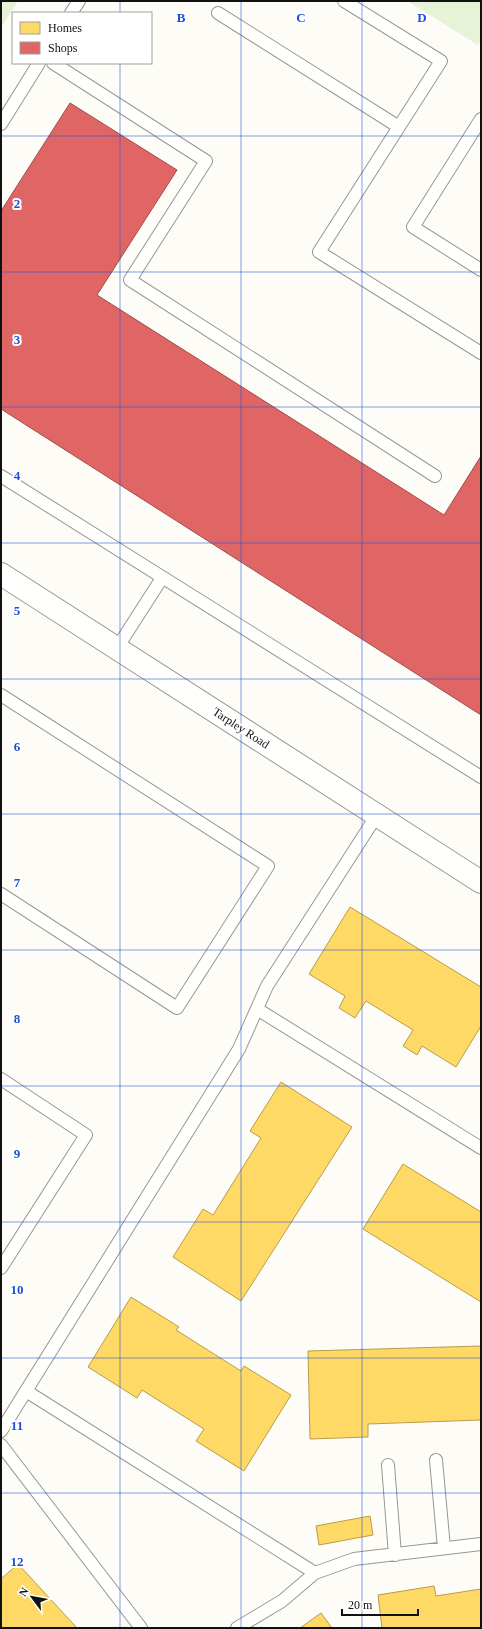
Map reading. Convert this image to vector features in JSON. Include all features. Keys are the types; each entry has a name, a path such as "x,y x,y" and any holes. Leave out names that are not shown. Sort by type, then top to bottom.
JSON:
{"street":[{"name":"Tarpley Road","path":"1,574 481,882"}],"lane":[{"path":"72,12 79,1"},
{"path":"344,1 441,61 319,252 481,353"},
{"path":"218,13 399,127"},
{"path":"1,124 39,64"},
{"path":"55,64 206,161 130,280 435,476"},
{"path":"481,120 413,227 481,270"},
{"path":"1,476 481,777"},
{"path":"117,648 162,578"},
{"path":"1,695 268,866 177,1008 1,894"},
{"path":"1,1430 239,1050 267,986 377,815"},
{"path":"257,1009 481,1148"},
{"path":"1,1079 86,1135 2,1263"},
{"path":"26,1391 315,1573"},
{"path":"1,1445 141,1628"},
{"path":"436,1460 444,1548"},
{"path":"388,1465 395,1555"},
{"path":"237,1628 282,1601 315,1573 354,1559 481,1544"}],"green space":[{"path":"1,1 18,1 1,28"},
{"path":"407,1 481,1 481,40 478,45"}],"building: Homes":[{"path":"350,907 481,987 481,1026 456,1067 422,1046 417,1055 403,1046 413,1030 366,1001 355,1018 339,1008 345,996 309,974"},
{"path":"281,1082 352,1127 241,1301 173,1257 203,1209 213,1215 261,1138 250,1131"},
{"path":"403,1164 481,1212 481,1302 363,1229"},
{"path":"131,1297 179,1327 176,1330 241,1371 244,1366 291,1395 244,1471 196,1441 204,1429 142,1390 137,1398 88,1367"},
{"path":"481,1346 481,1420 368,1424 368,1437 310,1439 308,1351"},
{"path":"370,1516 373,1535 319,1545 316,1526"},
{"path":"18,1564 77,1628 1,1628 1,1579"},
{"path":"434,1586 436,1596 481,1589 481,1628 382,1628 378,1595"},
{"path":"321,1613 332,1628 300,1628"}],"building: Shops":[{"path":"70,103 177,170 97,295 444,515 481,456 481,715 1,409 1,211"}]}
